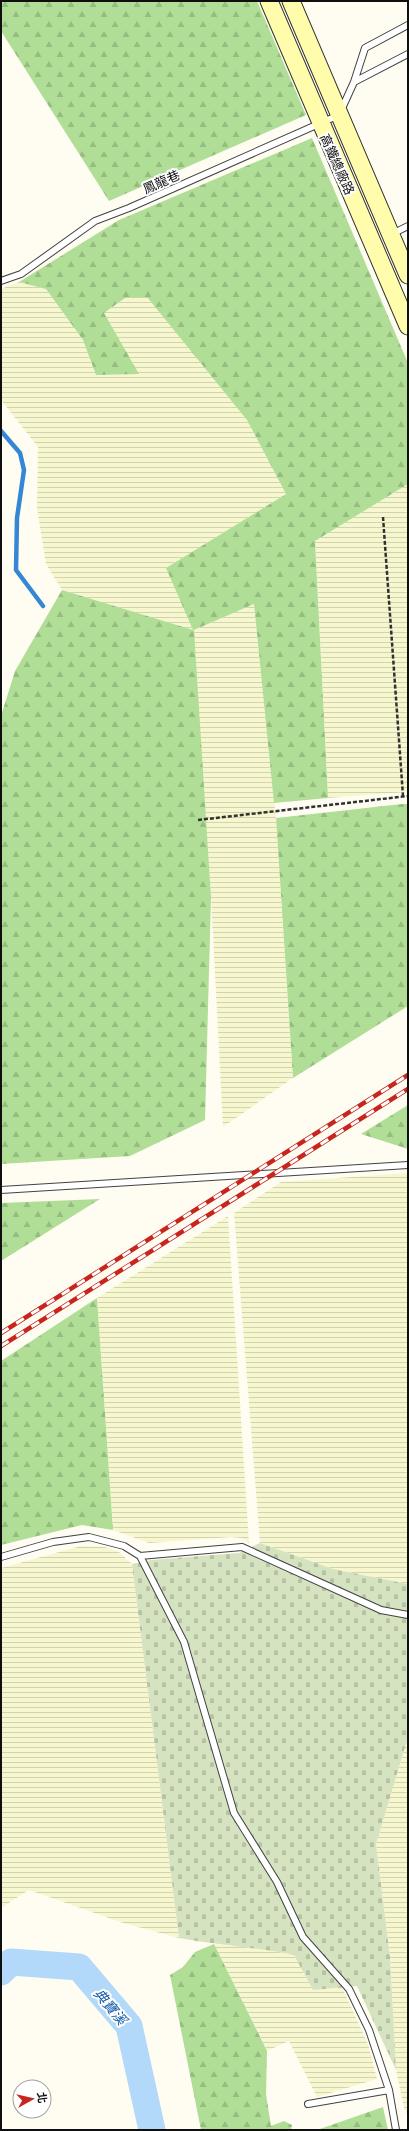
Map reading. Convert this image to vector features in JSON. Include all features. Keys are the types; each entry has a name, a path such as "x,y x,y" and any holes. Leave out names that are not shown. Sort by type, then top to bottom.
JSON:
{"street":[{"name":"高鐵總廠路","path":"268,1 320,124 400,284"},
{"name":"高鐵總廠路","path":"291,1 390,235 408,326"}],"lane":[{"path":"339,115 354,82 365,48 408,25"},
{"path":"354,82 408,54"},
{"name":"鳳龍巷","path":"1,281 21,274 94,221 129,208 339,115"},
{"path":"390,235 408,226"},
{"path":"1,1190 408,1165"},
{"path":"1,1557 53,1542 89,1537 124,1546 140,1556 184,1642 234,1813 277,1882 303,1937 349,1989 369,2030 390,2090 396,2130"},
{"path":"140,1556 242,1547 381,1610 408,1615"},
{"path":"308,2104 390,2090"}],"path":[{"path":"383,517 403,796"},
{"path":"198,820 408,796"}],"green space":[{"path":"1,1 257,1 306,115 109,201 1,31"},
{"path":"312,138 408,363 408,484 315,541 328,798 274,803 254,604 194,630 211,897 205,1120 130,1156 1,1164 1,716 15,671 62,590 193,630 166,568 286,494 247,420 147,297 125,298 104,313 139,374 96,375 83,340 46,289 19,282 119,220"},
{"path":"19,282 46,289 83,340 96,375 104,313 125,298 147,296 247,420 286,494 166,568 194,630 254,604 276,818 293,1078 223,1127 211,897 193,631 62,590 46,564 37,508 38,447 1,400 1,289"},
{"path":"408,484 408,792 328,798 315,541"},
{"path":"408,804 408,1006 293,1078 276,818"},
{"path":"408,1105 408,1149 361,1134"},
{"path":"408,1173 408,1584 333,1569 260,1543 234,1213 281,1182"},
{"path":"100,1199 1,1261 1,1203"},
{"path":"228,1216 249,1543 241,1538 231,1537 149,1543 113,1530 97,1298"},
{"path":"97,1298 113,1530 82,1525 1,1545 1,1361"},
{"path":"260,1543 333,1569 408,1584 408,1737 376,1844 390,1957 396,2070 357,1986 313,1990 294,1955 179,1938 132,1564 151,1560 239,1553"},
{"path":"81,1546 105,1547 119,1552 132,1564 179,1938 123,1923 29,1890 1,1908 1,1568"},
{"path":"408,1737 408,2115 404,2108 396,2070 390,1957 376,1844"},
{"path":"214,1944 257,1948 294,1955 313,1990 342,1987 368,2044 377,2079 317,2097 289,2041 267,2051"},
{"path":"214,1944 267,2051 266,2094 271,2126 284,2121 292,2125 291,2130 201,2130 170,1975 183,1967 195,1952"},
{"path":"383,2107 388,2130 317,2130"}],"waterway":[{"path":"1,431 20,453 24,470 17,518 16,570 43,606"},
{"name":"典寶溪","path":"1,1972 11,1962 79,1967 129,2026 152,2130"}],"railway":[{"path":"1,1333 408,1075"},
{"path":"1,1346 408,1089"}]}
